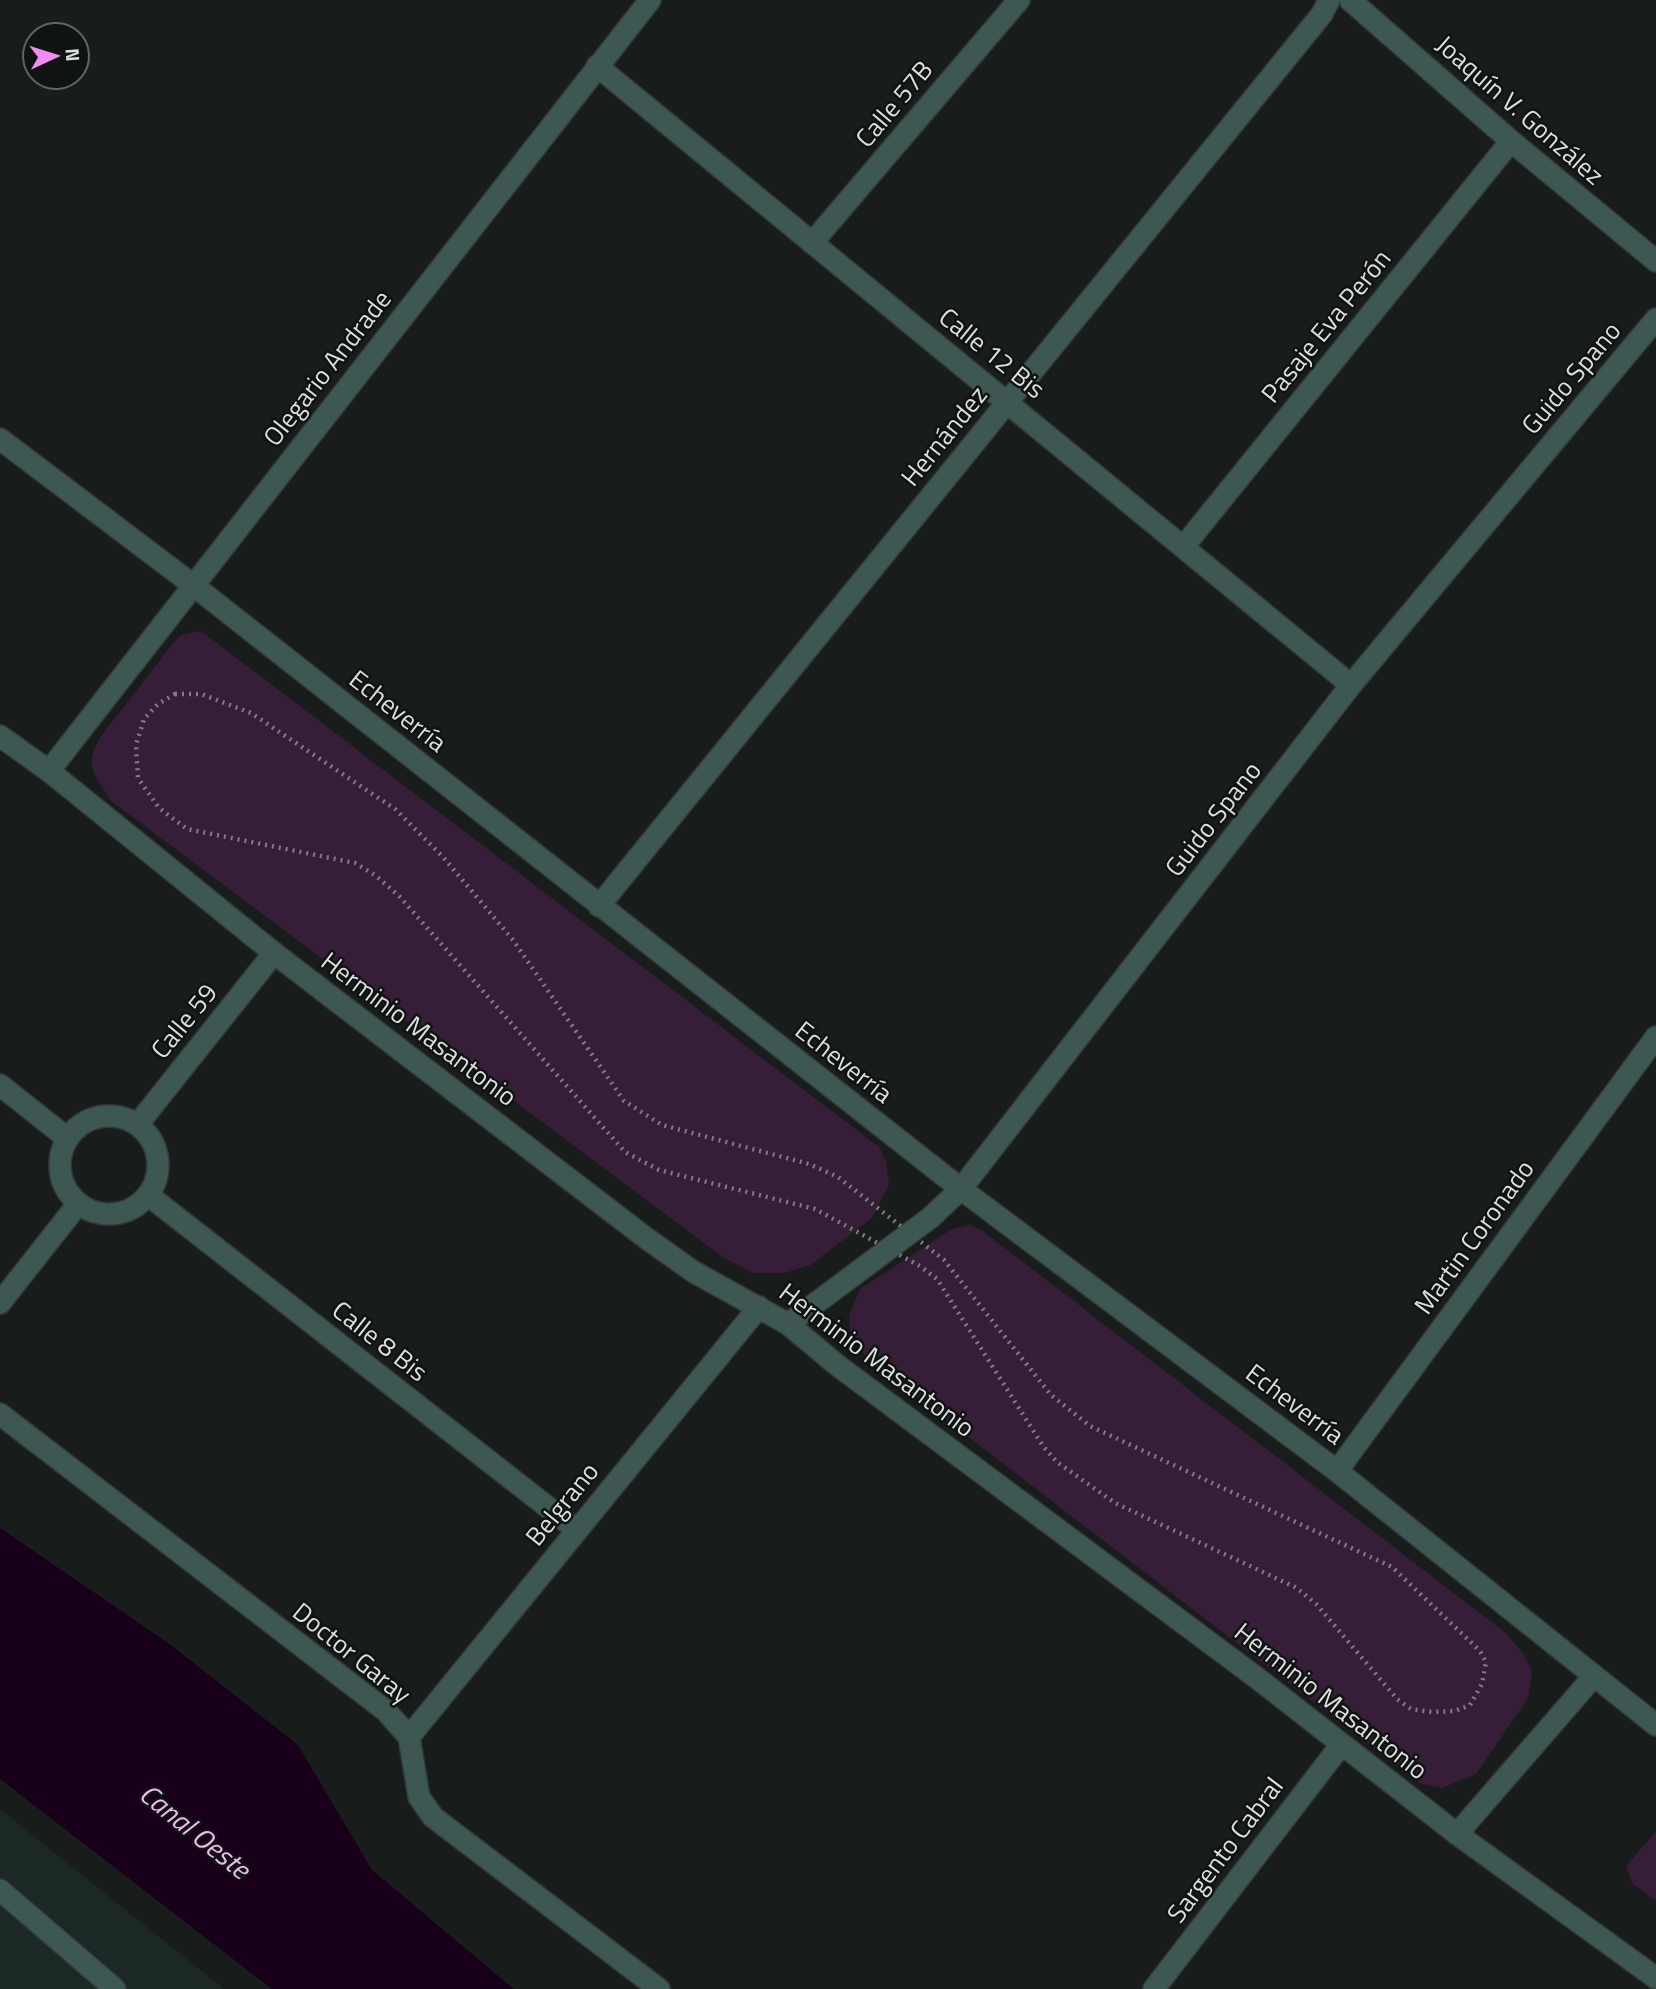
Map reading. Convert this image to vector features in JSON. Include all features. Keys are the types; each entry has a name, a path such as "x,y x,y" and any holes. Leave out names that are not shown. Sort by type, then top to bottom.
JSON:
{"street":[{"name":"Olegario Andrade","path":"48,771 650,0"},
{"name":"Calle 57B","path":"812,243 1018,0"},
{"name":"Hernández","path":"599,906 1322,14 1329,0"},
{"name":"Joaquín V. González","path":"1350,0 1511,141 1656,261"},
{"name":"Calle 12 Bis","path":"597,66 1351,685"},
{"name":"Pasaje Eva Perón","path":"1184,546 1511,141"},
{"name":"Guido Spano","path":"788,1324 930,1218 961,1189 1351,685 1656,319"},
{"name":"Echeverría","path":"0,439 193,585 961,1189 1337,1471 1656,1725"},
{"name":"Herminio Masantonio","path":"0,736 48,771 274,954 646,1238 694,1272 788,1324 837,1365 1257,1678 1457,1834 1656,1978"},
{"name":"Calle 59","path":"138,1124 274,954"},
{"name":"Martin Coronado","path":"1337,1471 1656,1037"},
{"path":"0,1085 66,1138"},
{"path":"100,1116 123,1117 138,1124 149,1136 156,1150 158,1166 155,1182 148,1195 136,1206 122,1213 92,1212 78,1204 61,1180 60,1158 66,1138 78,1126 100,1116"},
{"name":"Calle 8 Bis","path":"148,1195 577,1530"},
{"path":"0,1303 78,1204"},
{"name":"Belgrano","path":"409,1738 759,1307"},
{"name":"Doctor Garay","path":"0,1414 386,1711 409,1738 419,1797 433,1817 659,1989"},
{"path":"1457,1834 1594,1676"},
{"name":"Sargento Cabral","path":"1154,1989 1341,1745"},
{"path":"0,1890 115,1989"}],"path":[{"path":"175,694 201,694 251,713 395,810 443,857 513,940 624,1101 662,1125 808,1164 838,1177 944,1260 1051,1395 1090,1426 1392,1567 1480,1651 1486,1662 1482,1684 1469,1705 1444,1712 1411,1709 1397,1699 1317,1605 1297,1588 1115,1503 1057,1462 1036,1435 937,1279 920,1266 888,1249 814,1209 659,1170 625,1152 398,896 375,875 355,863 187,829 159,808 138,778 136,745 144,719 158,704 175,694"}],"shaded area":[{"path":"201,631 879,1147 886,1161 889,1184 872,1218 810,1265 784,1273 753,1273 723,1257 111,801 96,776 92,763 101,736 175,641 182,635"},
{"path":"970,1225 980,1229 1507,1634 1524,1655 1532,1672 1528,1698 1476,1774 1442,1788 1419,1783 867,1359 850,1330 849,1316 860,1289 952,1229"},
{"path":"0,1809 224,1989 0,1989"},
{"path":"1656,1832 1656,1900 1632,1883 1626,1866"}],"water":[{"name":"Canal Oeste","path":"0,1528 171,1645 298,1745 372,1870 514,1989 272,1989 0,1779"}]}
